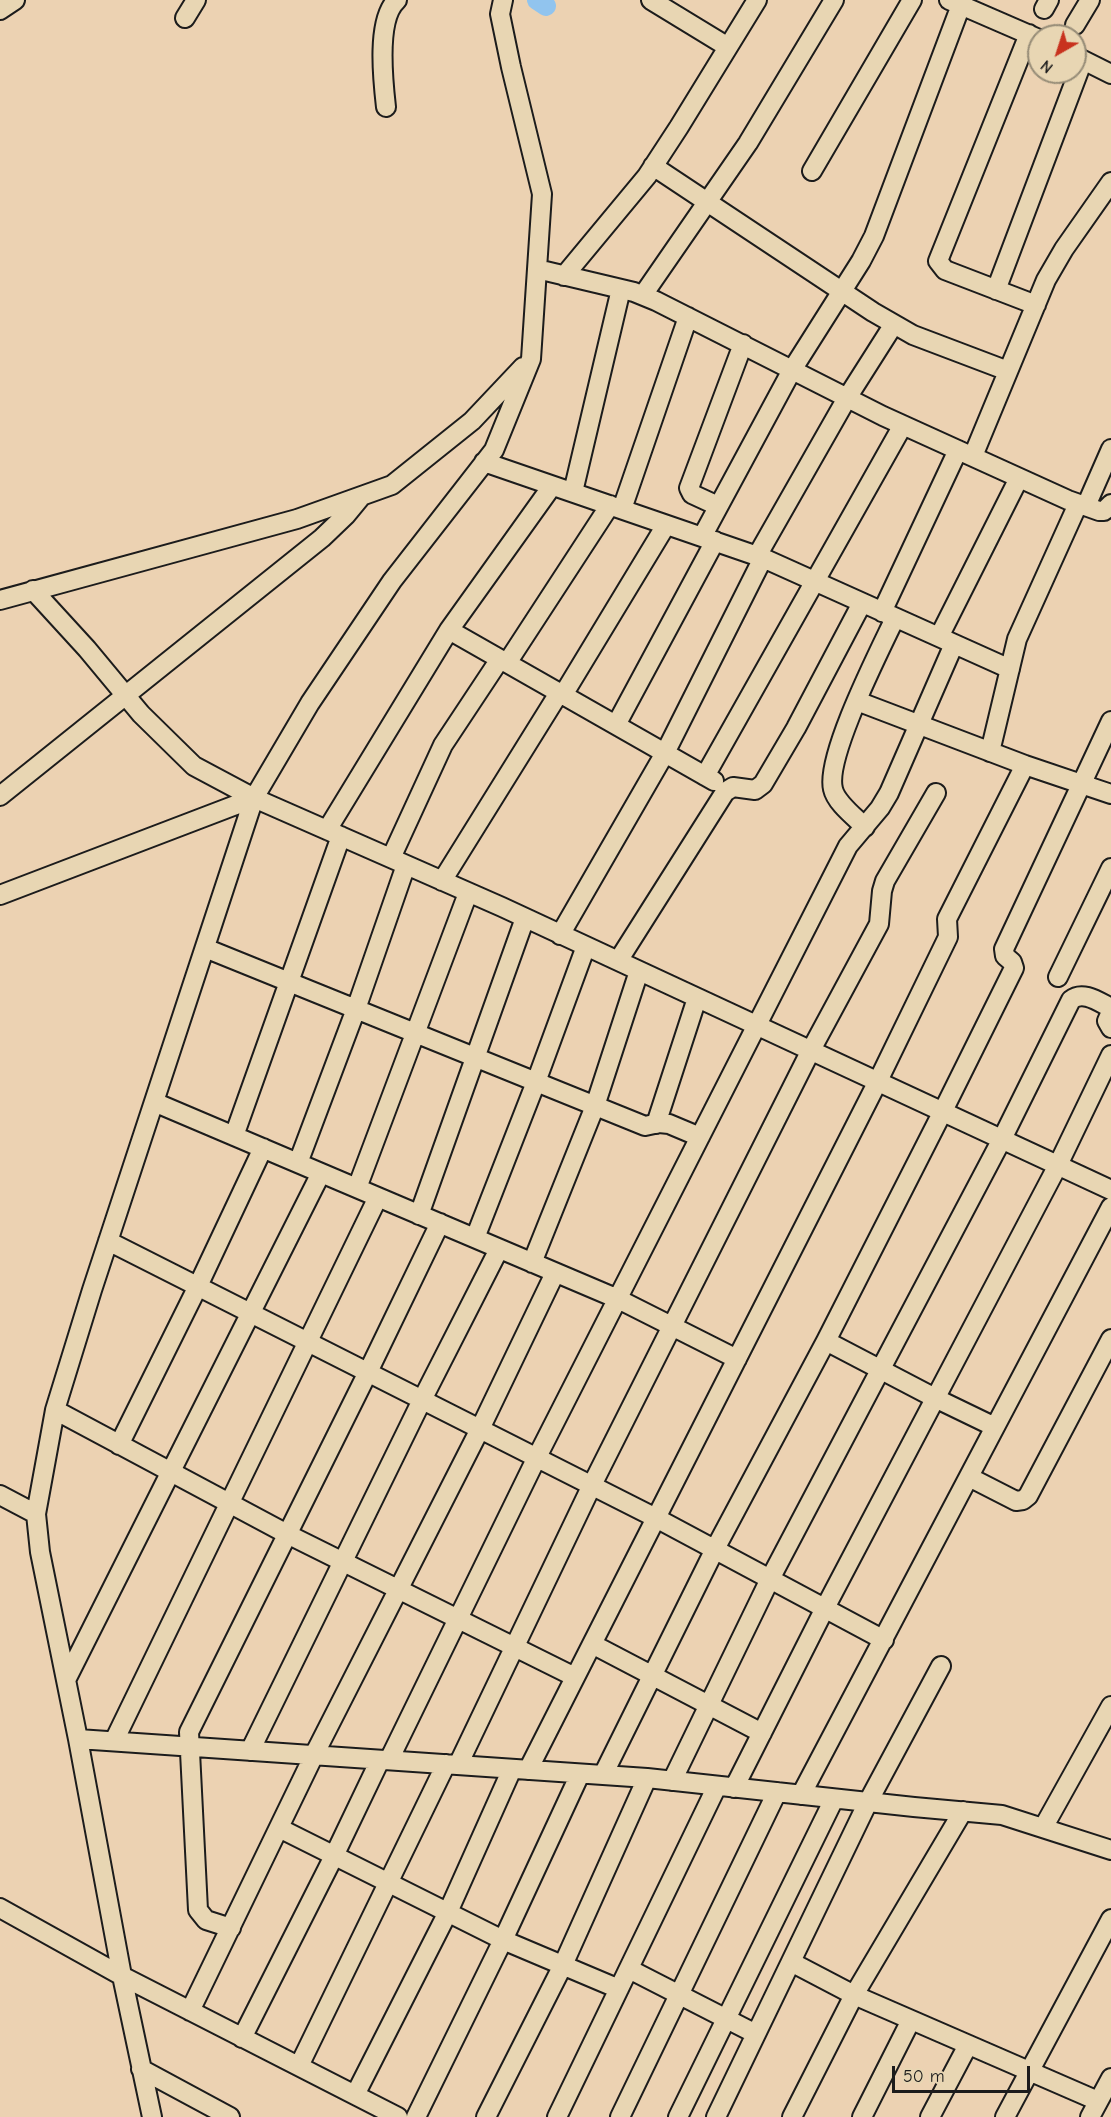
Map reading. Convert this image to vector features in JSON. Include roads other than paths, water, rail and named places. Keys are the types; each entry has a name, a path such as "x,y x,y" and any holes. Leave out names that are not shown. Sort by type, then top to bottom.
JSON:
{"street":[{"path":"0,10 15,0"},
{"path":"185,18 196,0"},
{"path":"386,107 381,59 388,12 397,0"},
{"path":"152,2117 122,1976 78,1739 40,1552 36,1514 55,1410 108,1241 254,798 310,703 392,581 494,450 531,359 542,194 500,14 503,0"},
{"path":"651,0 728,47"},
{"path":"564,276 653,166 757,0"},
{"path":"643,295 786,84 834,0"},
{"path":"812,171 912,0"},
{"path":"1076,24 1090,0"},
{"path":"616,725 708,539 718,506 792,370 861,261 883,216 968,4 1027,34"},
{"path":"1027,53 938,261 945,270 1035,305"},
{"path":"1087,62 1111,73"},
{"path":"996,290 1070,84"},
{"path":"653,166 841,292 894,324 936,345 1008,371"},
{"path":"865,827 837,797 833,788 833,778 839,747 889,615 965,453 1008,371 1046,280 1064,249 1111,182"},
{"path":"537,269 643,295 847,398 1019,478 1082,505 1104,511 1111,504"},
{"path":"573,492 621,289"},
{"path":"298,1163 356,1009 398,862 443,745 616,507 688,317"},
{"path":"560,935 665,753 760,557 847,398 894,324"},
{"path":"718,506 692,494 689,488 743,344"},
{"path":"0,600 297,519 392,485 471,421 531,359"},
{"path":"705,776 903,425"},
{"path":"990,752 1017,639 1026,616 1111,449"},
{"path":"484,462 760,557 1010,669"},
{"path":"242,2038 458,1619 537,1457 848,846 865,827 889,793 919,725 947,640 1019,478"},
{"path":"234,1136 289,982 334,833 448,630 552,486"},
{"path":"0,796 322,538 346,515 361,496"},
{"path":"442,881 666,525"},
{"path":"33,590 87,649 141,714 194,766 254,798 525,918 1111,1190"},
{"path":"618,961 729,789 733,787 754,790 763,784 796,728 862,603"},
{"path":"448,630 729,789"},
{"path":"857,701 1025,765 1111,794"},
{"path":"603,1775 715,1549 826,1341 1014,968 1012,962 1005,956 1004,949 1111,721"},
{"path":"355,2095 520,1769 575,1677 878,1081 948,937 947,919 1025,765"},
{"path":"299,2067 389,1883 515,1646 592,1485 811,1050 879,924 885,881 936,793"},
{"path":"0,895 254,798"},
{"path":"1058,977 1111,868"},
{"path":"357,1188 468,893"},
{"path":"419,1215 525,918"},
{"path":"475,1238 586,946"},
{"path":"205,948 645,1126 669,1124 700,1137"},
{"path":"532,1263 595,1106 639,971"},
{"path":"672,1781 770,1579 882,1370 1071,1000 1082,994 1111,1010 1107,1021 1111,1028"},
{"path":"656,1124 697,998"},
{"path":"557,2117 629,1969 725,1787 762,1733 825,1608 1058,1165 1111,1055"},
{"path":"154,1102 618,1299 737,1359"},
{"path":"119,1445 263,1148"},
{"path":"66,1680 321,1173"},
{"path":"114,1741 378,1197"},
{"path":"801,1795 1111,1207"},
{"path":"231,1928 206,1920 198,1910 189,1732 440,1223"},
{"path":"108,1241 592,1485 884,1640"},
{"path":"250,1751 422,1400 499,1249"},
{"path":"190,2011 314,1755 480,1429 555,1272"},
{"path":"969,1477 1016,1501 1028,1496 1111,1339"},
{"path":"826,1341 995,1427"},
{"path":"55,1410 287,1534 575,1677"},
{"path":"0,1495 36,1514"},
{"path":"592,1644 762,1733"},
{"path":"716,2117 868,1802 941,1666"},
{"path":"1043,1828 1111,1706"},
{"path":"78,1739 647,1778 1002,1815 1111,1850"},
{"path":"416,2117 503,1940 580,1774"},
{"path":"486,2117 563,1965 647,1778"},
{"path":"620,2117 777,1792"},
{"path":"678,2117 834,1799"},
{"path":"792,2117 854,1995 963,1811"},
{"path":"279,1828 503,1940 619,1989"},
{"path":"0,1908 122,1976 398,2117"},
{"path":"1005,2117 1111,1919"},
{"path":"791,1962 854,1995 1029,2071 1094,2109 1111,2078"},
{"path":"629,1969 756,2034"},
{"path":"862,2117 911,2020"},
{"path":"930,2117 968,2045"},
{"path":"141,2069 230,2117"}],"waterway":[{"path":"537,0 546,6"}]}
